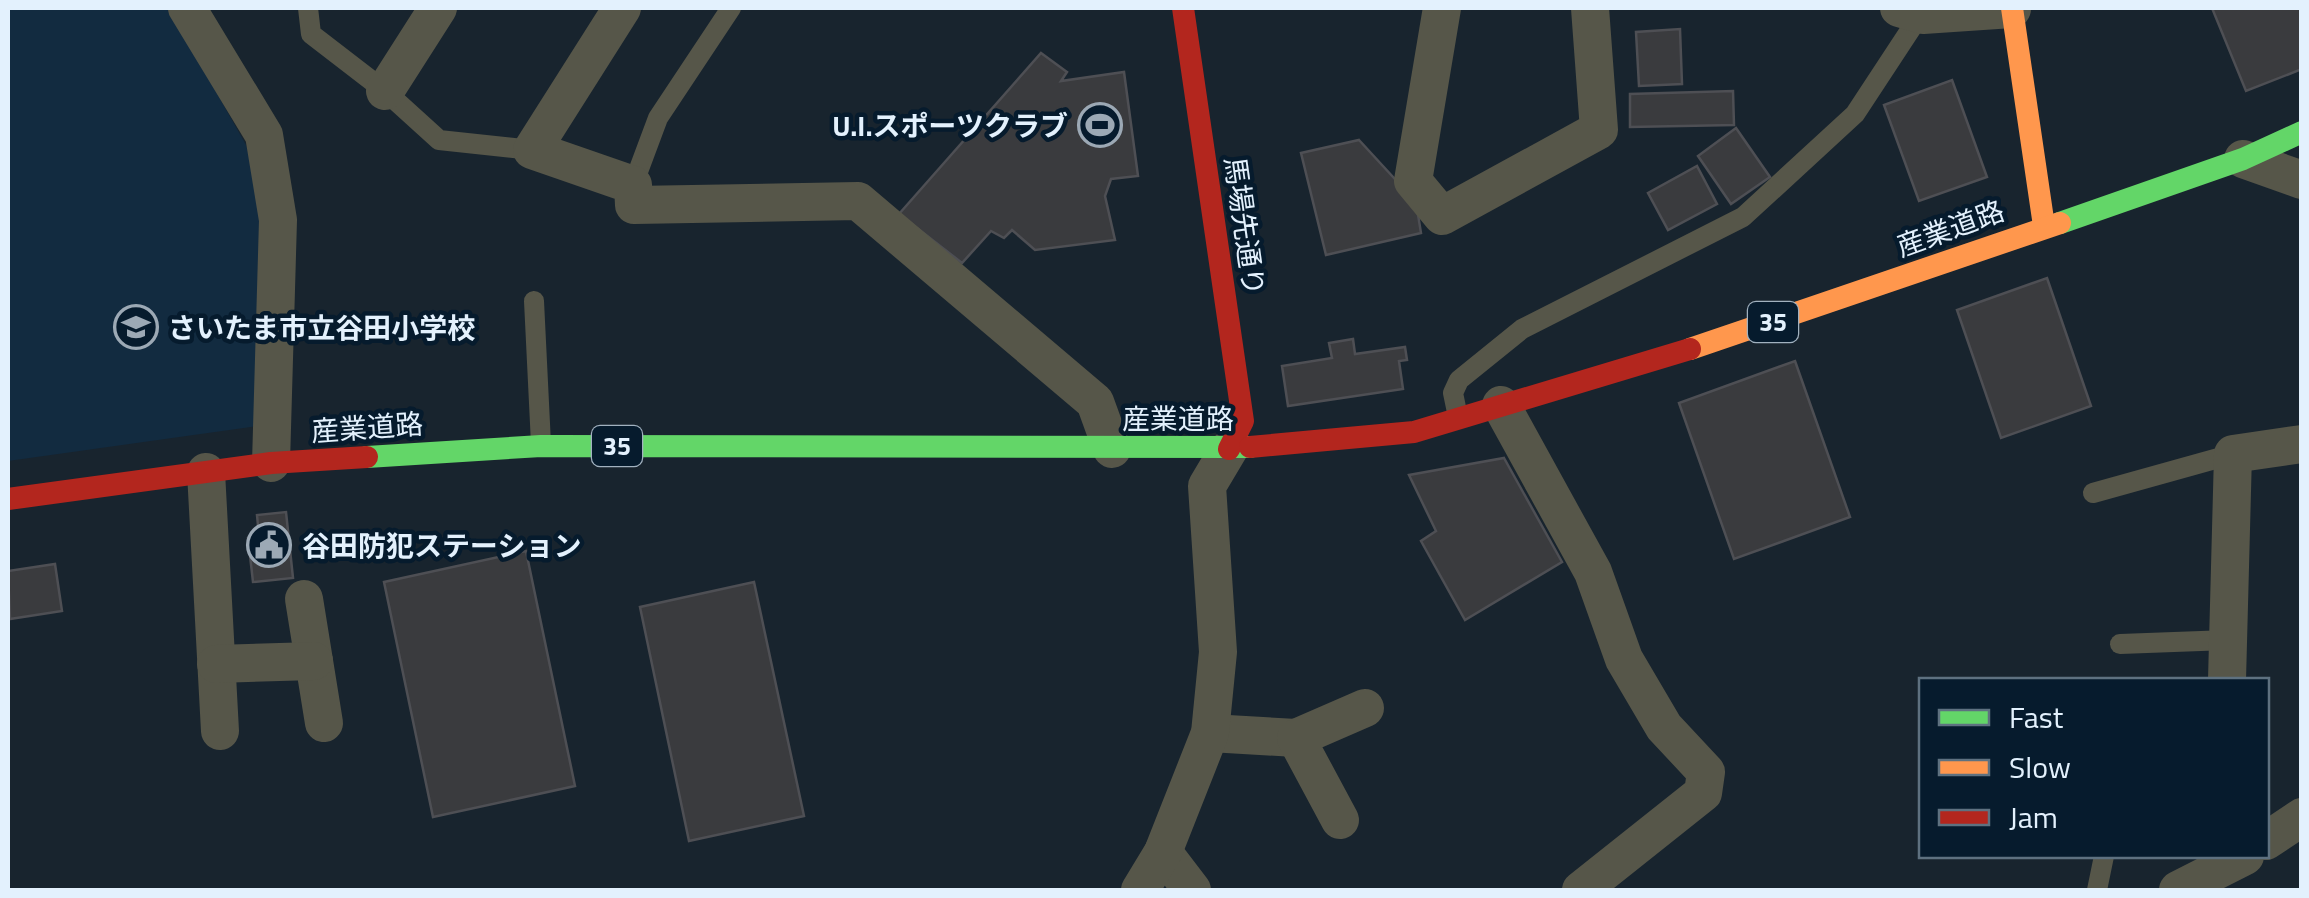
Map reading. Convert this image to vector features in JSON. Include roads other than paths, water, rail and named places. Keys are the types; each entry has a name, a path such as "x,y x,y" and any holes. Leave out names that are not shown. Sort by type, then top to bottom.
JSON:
{"main road":[{"name":"馬場先通り","path":"1183,8 1243,422 1229,450"},
{"path":"2012,8 2044,226"},
{"name":"産業道路","path":"8,499 270,463 542,446 1229,450 1414,432 1745,332 2243,159 2302,132"}],"street":[{"path":"187,8 264,135 278,220 270,463"},
{"path":"385,91 438,8"},
{"path":"622,8 532,150 632,185 634,205 858,200 1094,402 1112,449"},
{"path":"1442,8 1413,181 1442,216 1599,130 1588,8"},
{"path":"1915,10 2012,8"},
{"path":"2243,159 2302,180"},
{"path":"1501,406 1593,572 1624,659 1664,727 1706,772 1703,793 1581,890"},
{"path":"2227,678 2233,454 2302,444"},
{"path":"1140,890 1163,852 1210,733 1218,652 1207,486 1229,450"},
{"path":"206,472 220,731"},
{"path":"304,599 324,723"},
{"path":"216,664 314,661"},
{"path":"1210,733 1296,738 1365,708"},
{"path":"1296,738 1340,820"},
{"path":"2269,839 2302,817"},
{"path":"1163,852 1192,890"},
{"path":"2178,890 2230,861"}],"lane":[{"path":"308,8 311,34 385,91 439,140 532,150"},
{"path":"632,185 658,118 731,8"},
{"path":"1459,418 1453,393 1458,380 1522,329 1743,217 1856,114 1915,10"},
{"path":"534,300 542,446"},
{"path":"2093,493 2233,454"},
{"path":"2120,644 2228,640"},
{"path":"2097,890 2104,858"}],"place":[{"name":"U.I.スポーツクラブ","path":"1100,125"},
{"name":"さいたま市立谷田小学校","path":"136,327"},
{"name":"谷田防犯ステーション","path":"269,545"}]}
